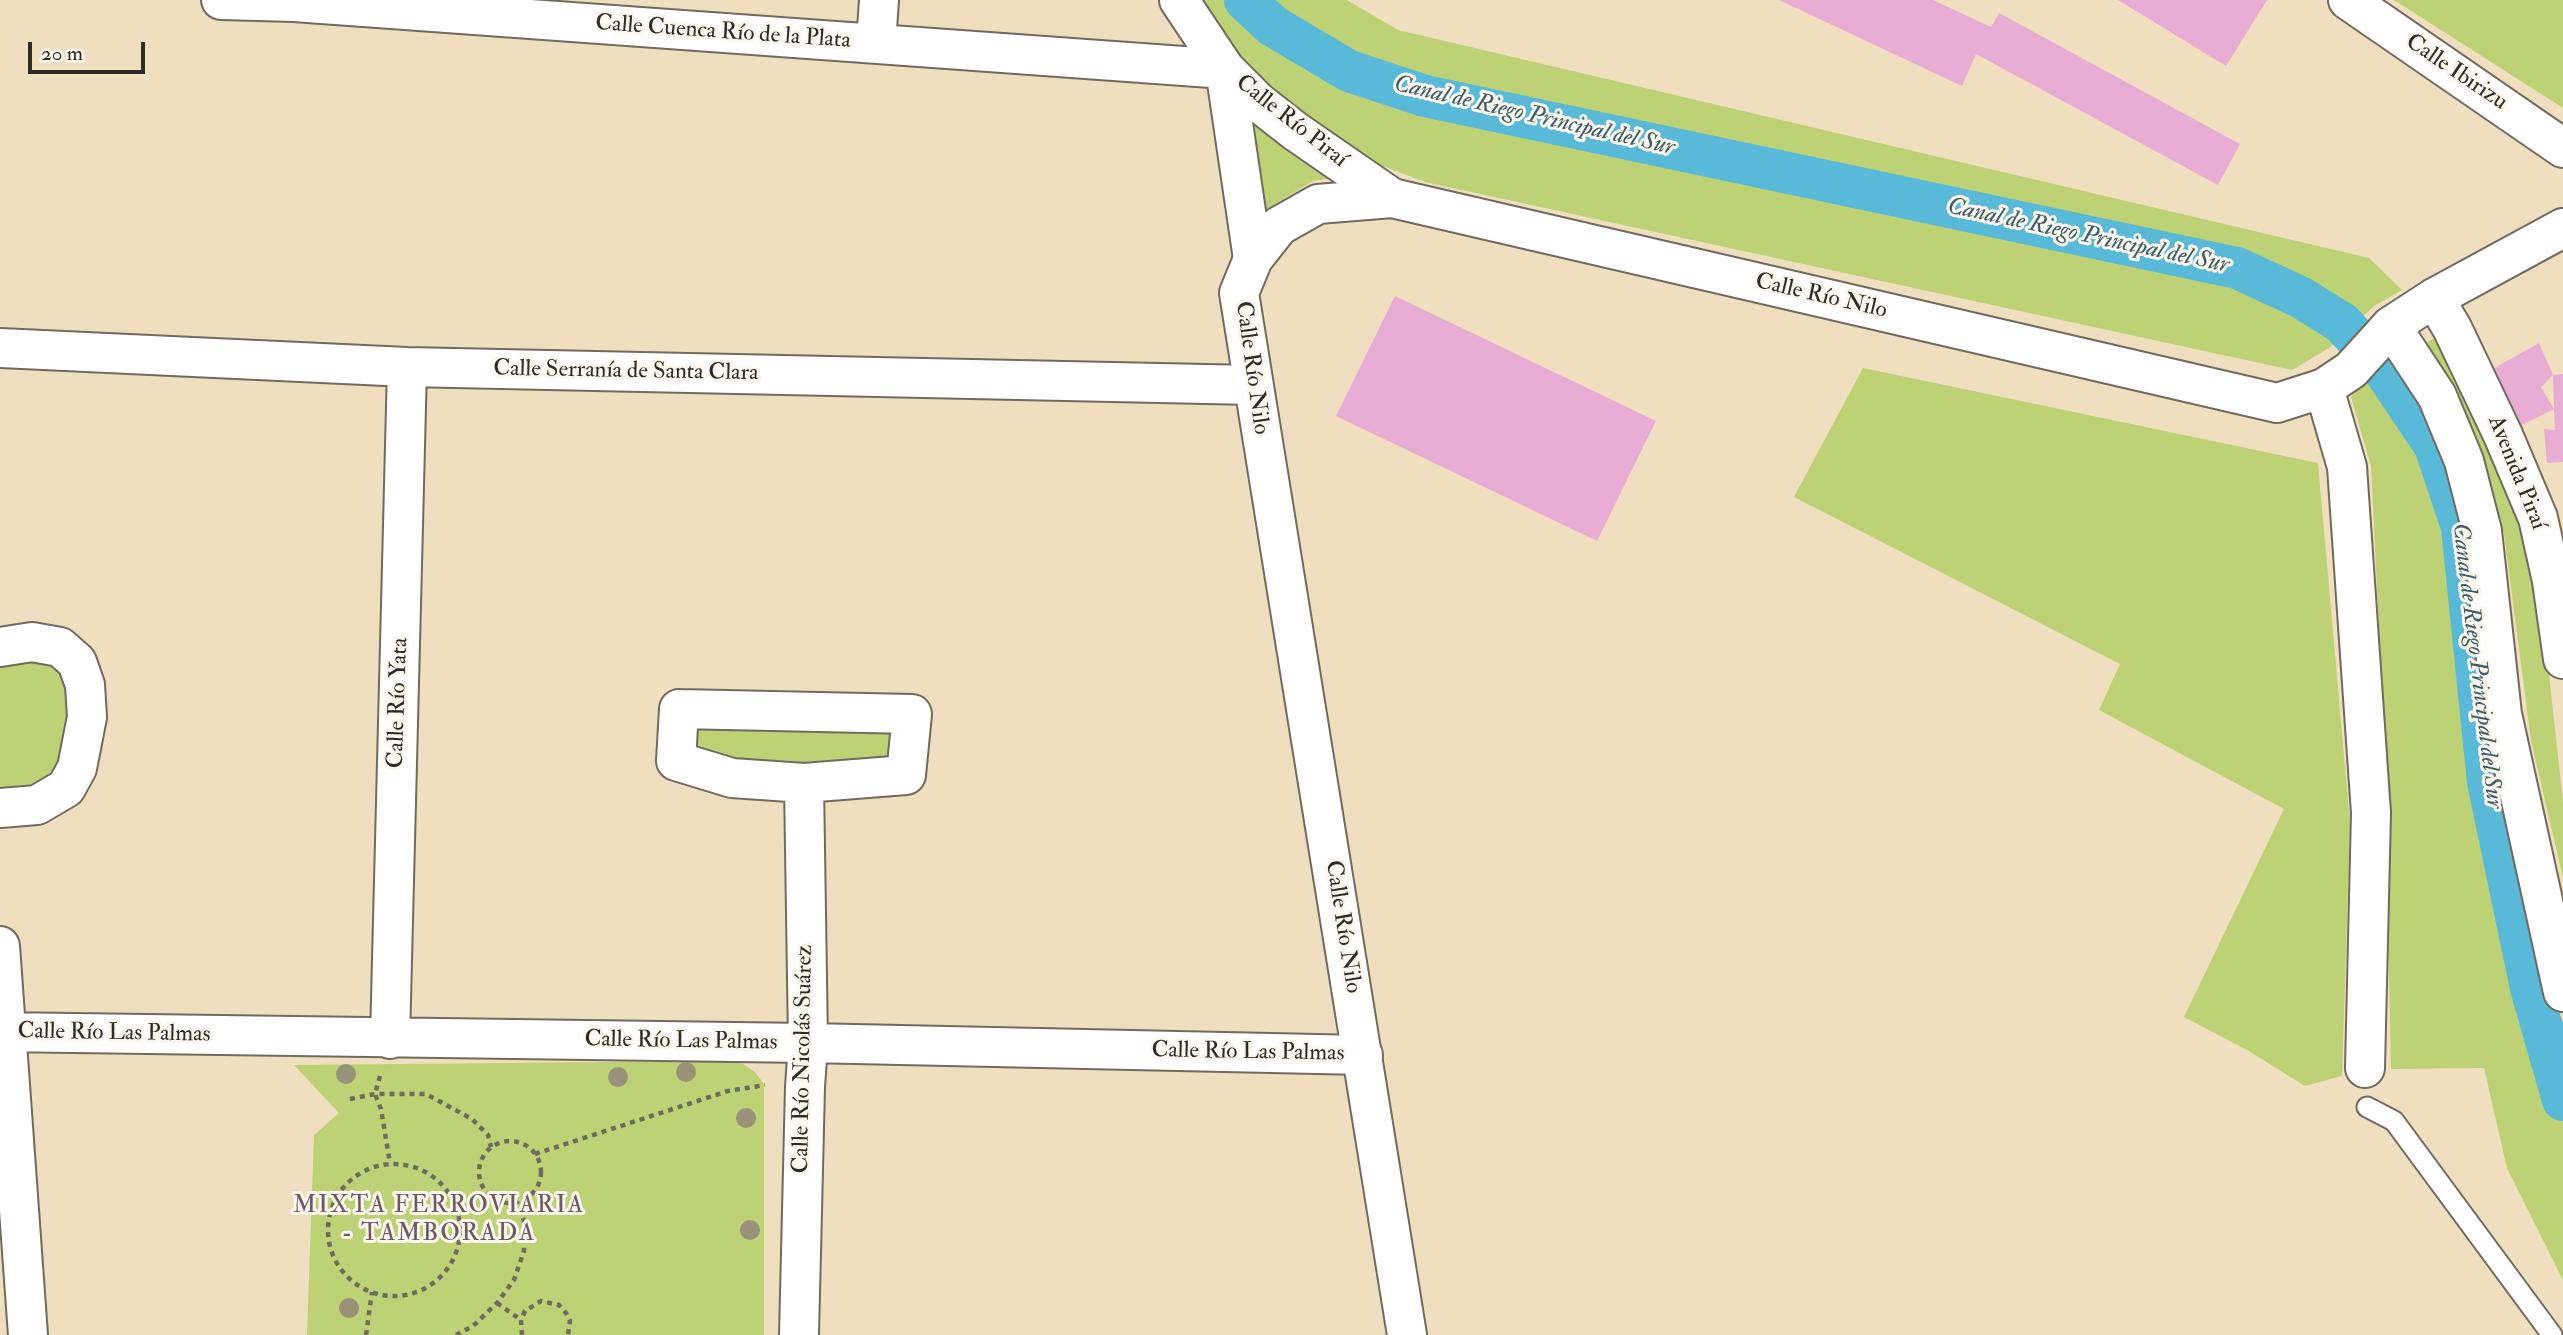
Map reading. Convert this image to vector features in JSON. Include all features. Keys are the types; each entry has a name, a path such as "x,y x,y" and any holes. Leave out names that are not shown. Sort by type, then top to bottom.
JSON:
{"street":[{"name":"Calle Cuenca Río de la Plata","path":"221,0 294,1 1225,69"},
{"path":"876,44 879,0"},
{"name":"Calle Río Piraí","path":"1179,0 1225,69 1258,102 1392,198"},
{"name":"Calle Ibirizu","path":"2348,0 2563,148"},
{"path":"1225,69 1253,259"},
{"name":"Calle Río Nilo","path":"1407,1335 1239,293 1253,259 1279,226 1318,204 1392,198 2277,403 2360,357"},
{"path":"2365,1068 2371,813 2347,467 2360,357 2434,298 2563,228"},
{"name":"Avenida Piraí","path":"2434,298 2458,340 2503,435 2538,518 2552,581 2563,659"},
{"name":"Calle Serranía de Santa Clara","path":"0,348 407,367 1253,385"},
{"path":"2360,357 2437,396 2464,461 2482,531 2502,714 2563,992"},
{"name":"Calle Río Yata","path":"390,1039 407,367"},
{"path":"0,647 32,642 60,648 77,662 85,685 87,717 76,768 66,788 37,805 0,807"},
{"path":"679,709 912,714 906,775 804,783 732,778 676,761 679,709"},
{"name":"Calle Río Nicolás Suárez","path":"799,1335 808,1043 804,783"},
{"path":"0,946 3,1032 28,1335"},
{"name":"Calle Río Las Palmas","path":"3,1032 808,1043 1363,1055"}],"lane":[{"path":"2367,1107 2394,1121 2552,1335"}],"path":[{"path":"390,1039 375,1094 381,1109 390,1163"},
{"path":"535,1154 728,1091 764,1084 805,1087"},
{"path":"349,1098 375,1094 425,1094 472,1119 488,1135 491,1147"},
{"path":"514,1141 535,1154 541,1177 537,1188 528,1197 505,1203 494,1199 485,1191 480,1180 479,1167 483,1156 491,1147 514,1141"},
{"path":"390,1163 416,1167 439,1180 455,1200 461,1226 458,1251 444,1274 423,1290 398,1296 372,1292 350,1280 334,1259 327,1233 331,1208 344,1186 365,1170 390,1163"},
{"path":"456,1335 473,1326 497,1303 514,1280 524,1251 524,1221 517,1202"},
{"path":"366,1335 372,1292"},
{"path":"520,1320 532,1305 541,1301 551,1302 559,1305 566,1313 570,1321 568,1335"},
{"path":"497,1303 520,1320 522,1335"}],"green space":[{"path":"1194,0 1347,0 1398,30 2369,258 2402,290 2374,306 2329,348 2292,370 1425,182 1359,157 1269,93"},
{"path":"2394,0 2563,0 2563,108"},
{"path":"1249,109 1336,178 1313,181 1268,208 1259,221"},
{"path":"2441,334 2524,519 2539,583 2563,802 2563,878 2531,740 2504,534 2479,462 2421,346"},
{"path":"2390,350 2429,408 2469,537 2489,716 2555,1027 2563,1051 2563,1280 2507,1168 2484,1068 2391,1069 2383,710 2371,466 2351,397"},
{"path":"1863,368 2318,463 2350,823 2342,1076 2305,1086 2247,1050 2184,1017 2284,809 2099,710 2120,664 1794,497"},
{"path":"53,659 73,689 56,779 33,790 0,793 0,660"},
{"path":"693,723 897,728 893,763 736,765 690,751"},
{"path":"726,1061 743,1064 755,1072 764,1084 764,1335 307,1335 314,1135 339,1113 294,1065"}],"building":[{"path":"1779,0 1933,0 1991,27 1999,13 2240,144 2218,185 1976,54 1962,86"},
{"path":"2118,0 2267,0 2226,66"},
{"path":"1395,296 1656,421 1597,541 1336,416"},
{"path":"2539,343 2553,375 2541,387 2554,409 2514,429 2489,371"},
{"path":"2563,374 2563,462 2547,463 2544,429 2555,430 2553,375"}],"waterway":[{"name":"Canal de Riego Principal del Sur","path":"1245,0 1273,26 1349,71 1425,96 2237,268 2300,297 2342,323 2382,367 2435,446 2462,527 2488,782 2531,988 2563,1100"}],"district":[{"name":"MIXTA FERROVIARIA - TAMBORADA","path":"439,1221"}]}
